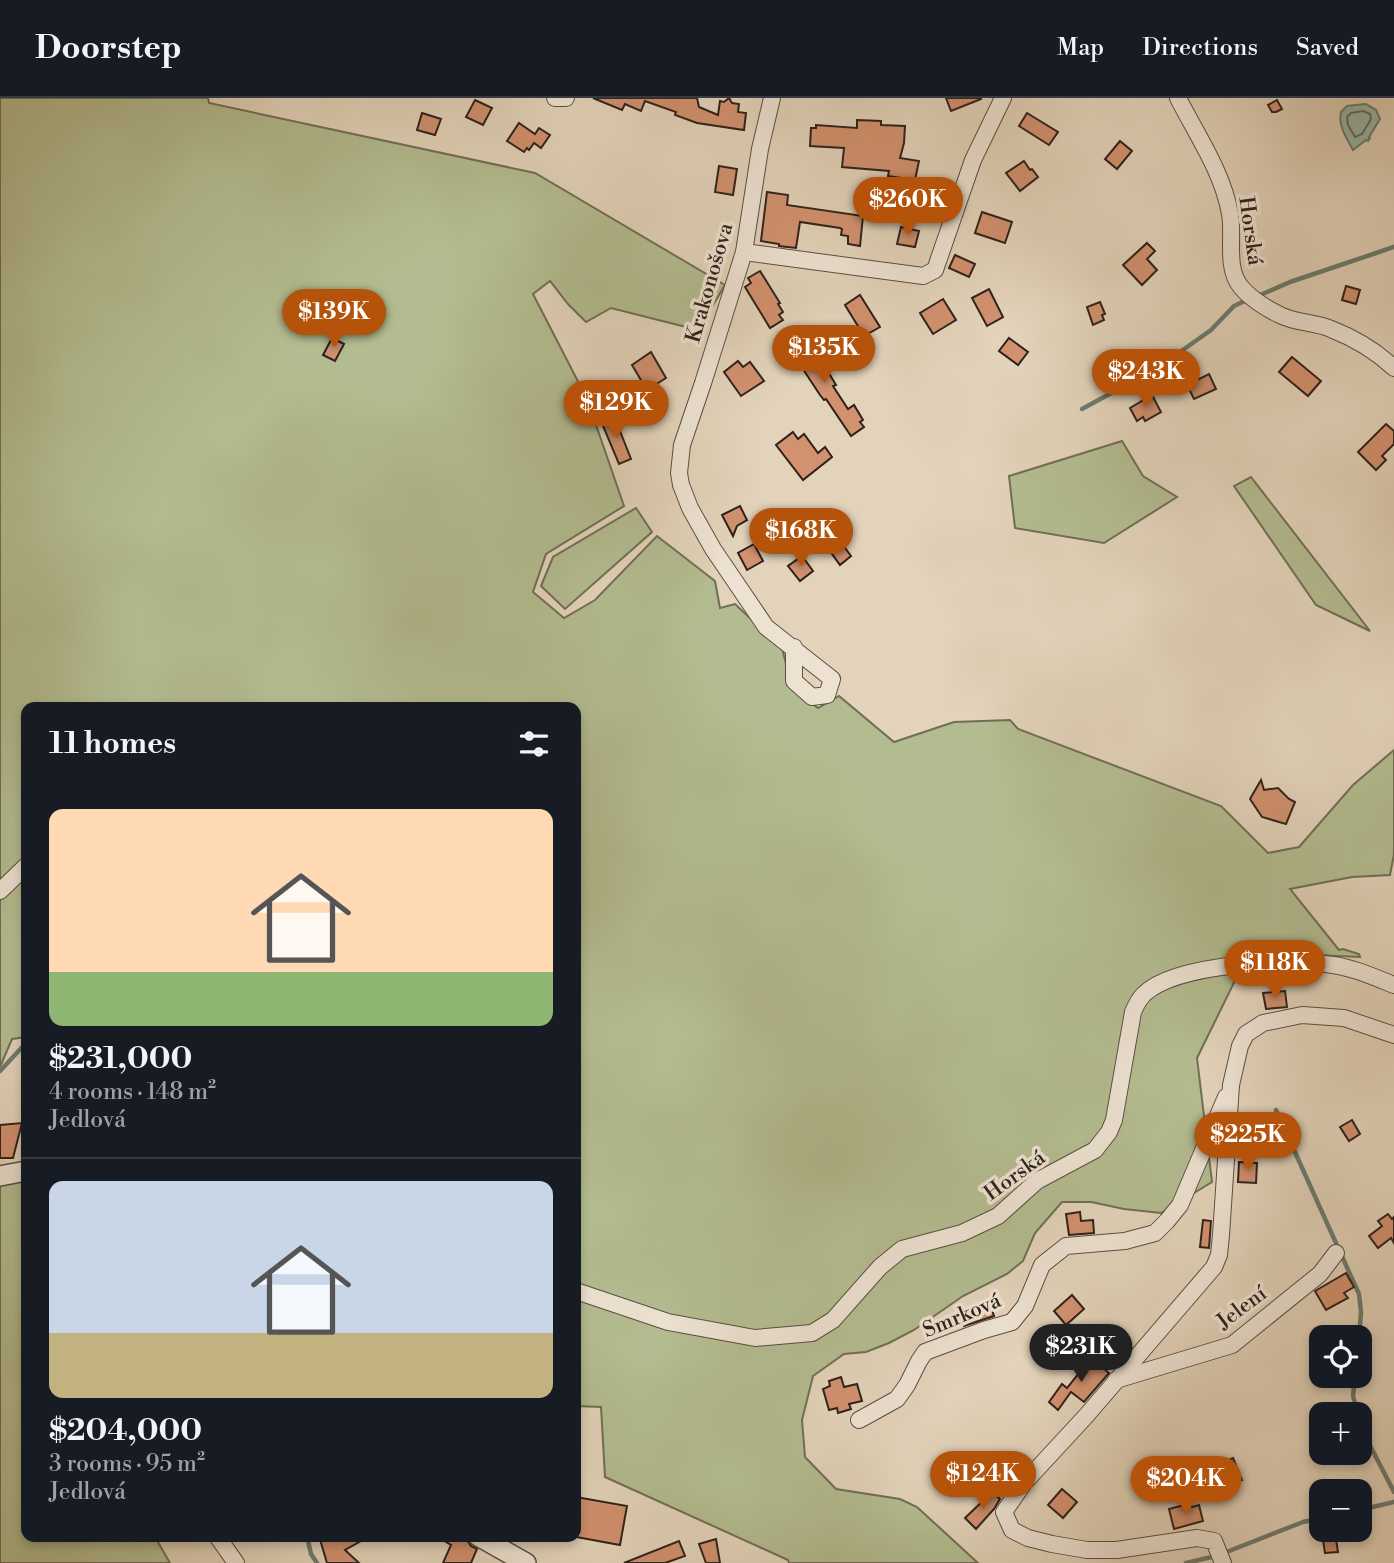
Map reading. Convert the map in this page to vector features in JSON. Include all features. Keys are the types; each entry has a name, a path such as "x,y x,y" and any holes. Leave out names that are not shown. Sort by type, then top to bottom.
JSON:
{"street":[{"path":"555,98 566,98"},
{"name":"Krakonošova","path":"772,98 760,149 744,252 681,445 679,473 690,508 713,549 766,627 794,648"},
{"path":"744,252 923,276 935,270 973,160 1003,98"},
{"name":"Horská","path":"1178,98 1216,170 1224,191 1230,215 1232,264 1241,287 1280,316 1329,328 1370,349 1394,368"},
{"path":"0,891 21,871"},
{"name":"Horská","path":"581,1294 668,1322 755,1338 812,1333 833,1320 880,1267 902,1249 962,1233 998,1216 1037,1181 1087,1155 1102,1143 1114,1120 1133,1012 1144,993 1154,986 1177,976 1214,968 1243,964 1305,963 1336,965 1394,985"},
{"path":"1223,1563 1214,1541 1197,1538 1117,1550 1087,1550 1052,1544 1028,1538 1012,1530 1004,1512 1024,1483 1086,1416 1214,1267 1222,1235 1231,1085 1240,1046 1246,1034 1263,1023 1302,1015 1344,1018 1394,1035"},
{"name":"Smrková","path":"859,1420 897,1399 925,1352 1012,1322 1025,1306 1042,1265 1066,1247 1125,1241 1155,1233 1180,1205 1231,1085"},
{"path":"0,1176 21,1172"},
{"name":"Jelení","path":"1116,1380 1232,1345 1320,1274 1336,1253"},
{"path":"221,1542 236,1563"},
{"path":"489,1542 526,1563"}],"shaded area":[{"path":"0,98 208,98 209,103 535,173 725,285 698,330 611,308 586,322 550,281 533,294 587,399 624,506 546,554 533,592 564,618 595,600 657,536 715,581 720,608 735,604 782,648 792,688 818,708 839,696 894,742 954,722 1010,720 1018,729 1221,806 1268,853 1299,847 1353,785 1394,750 1394,854 1390,875 1352,877 1290,889 1339,950 1359,954 1360,957 1249,952 1197,1058 1212,1182 1161,1213 1091,1202 1062,1202 1035,1233 1023,1261 1007,1274 963,1296 914,1330 866,1352 844,1354 813,1376 802,1420 805,1457 836,1489 900,1499 917,1507 978,1563 789,1563 788,1560 605,1477 601,1407 581,1406 581,702 21,702 21,1038 12,1039 0,1067"},
{"path":"1122,441 1143,476 1177,497 1104,543 1015,528 1009,476"},
{"path":"1251,477 1370,631 1316,605 1234,486"},
{"path":"636,508 652,532 565,609 541,586 553,557"},
{"path":"21,1180 21,1542 158,1542 170,1563 0,1563 0,1184"}],"water":[{"path":"1366,104 1376,110 1380,119 1368,141 1353,150 1342,127 1341,112 1347,106"}],"building":[{"path":"593,98 697,98 699,107 718,115 720,101 724,102 729,98 732,103 739,104 738,112 746,113 744,130 697,123 645,101 641,111 625,104 622,110"},
{"path":"946,98 981,98 981,99 951,111"},
{"path":"475,100 492,108 483,125 466,117"},
{"path":"1277,100 1282,109 1272,112 1268,105"},
{"path":"422,113 441,119 435,135 417,130"},
{"path":"1027,113 1058,132 1049,145 1019,126"},
{"path":"857,120 905,126 900,158 919,161 915,180 888,176 889,171 842,167 844,148 810,146 811,128 816,128 816,125 857,128"},
{"path":"519,123 535,134 539,128 550,135 541,148 534,143 524,152 507,141"},
{"path":"1120,141 1132,151 1117,169 1105,159"},
{"path":"1024,161 1038,177 1020,191 1006,173"},
{"path":"719,166 737,169 733,195 715,192"},
{"path":"767,192 788,195 787,205 863,216 860,246 848,244 848,236 841,235 840,228 800,222 796,248 761,241"},
{"path":"982,212 1012,222 1005,243 975,233"},
{"path":"901,227 919,231 915,247 897,244"},
{"path":"1147,243 1155,251 1147,259 1157,270 1142,285 1123,265"},
{"path":"955,255 975,264 969,277 949,268"},
{"path":"760,271 783,312 779,315 783,320 770,328 745,287 751,283 748,278"},
{"path":"1346,286 1360,290 1356,304 1342,300"},
{"path":"989,289 1003,317 987,326 972,298"},
{"path":"860,295 880,327 864,336 845,305"},
{"path":"943,299 956,320 933,334 920,313"},
{"path":"1100,302 1105,314 1102,315 1104,320 1093,325 1087,307"},
{"path":"800,334 809,349 806,351 822,373 827,370 836,385 833,386 848,409 854,405 863,420 860,422 864,427 851,436 784,345"},
{"path":"332,338 344,344 335,361 323,355"},
{"path":"1009,338 1028,352 1018,365 999,351"},
{"path":"651,352 666,378 647,390 632,365"},
{"path":"1147,352 1155,366 1143,373 1135,360"},
{"path":"1292,357 1321,381 1308,396 1279,372"},
{"path":"738,361 743,367 750,362 764,381 741,396 724,372"},
{"path":"1209,374 1216,389 1194,399 1187,385"},
{"path":"1152,395 1161,412 1145,421 1143,417 1137,421 1130,408"},
{"path":"614,416 631,459 619,464 601,421"},
{"path":"1386,424 1394,431 1394,444 1382,456 1386,460 1376,470 1358,452"},
{"path":"793,432 798,439 804,434 818,453 825,447 832,457 803,480 776,445"},
{"path":"740,506 747,520 737,526 733,536 722,515"},
{"path":"832,530 851,556 840,565 827,547 830,545 824,537"},
{"path":"754,544 763,561 747,570 738,553"},
{"path":"802,556 813,571 800,581 788,566"},
{"path":"1261,780 1264,790 1278,788 1295,802 1286,824 1262,817 1250,799"},
{"path":"1285,991 1287,1007 1266,1009 1263,993"},
{"path":"1352,1120 1360,1134 1349,1141 1340,1127"},
{"path":"21,1123 13,1158 0,1158 0,1125"},
{"path":"1239,1162 1257,1163 1256,1183 1238,1182"},
{"path":"1080,1212 1081,1221 1093,1220 1094,1233 1069,1235 1066,1214"},
{"path":"1388,1214 1392,1219 1394,1217 1394,1243 1391,1238 1378,1248 1369,1236 1382,1226 1378,1221"},
{"path":"1203,1220 1211,1221 1209,1248 1200,1247"},
{"path":"1346,1273 1354,1287 1344,1293 1348,1298 1326,1310 1315,1291"},
{"path":"1072,1295 1084,1309 1066,1325 1054,1311"},
{"path":"991,1307 994,1316 964,1326 961,1316"},
{"path":"1091,1358 1109,1373 1084,1402 1071,1392 1058,1410 1049,1402 1062,1384 1067,1388"},
{"path":"841,1377 844,1387 857,1384 862,1401 849,1404 851,1409 838,1413 837,1408 829,1410 823,1389 830,1386 829,1381"},
{"path":"1233,1458 1242,1480 1213,1494 1205,1477 1219,1470 1217,1465"},
{"path":"1062,1489 1077,1502 1063,1518 1048,1505"},
{"path":"992,1492 1000,1499 976,1529 965,1518"},
{"path":"581,1498 627,1506 620,1545 581,1538"},
{"path":"1190,1504 1192,1507 1199,1505 1203,1521 1174,1529 1169,1509"},
{"path":"716,1539 720,1563 706,1563 699,1544"},
{"path":"679,1541 685,1556 665,1563 624,1563"},
{"path":"321,1542 359,1542 345,1550 359,1563 327,1563"},
{"path":"446,1542 468,1542 477,1549 471,1563 443,1563 451,1545"},
{"path":"1323,1542 1336,1542 1338,1552 1325,1553"}],"waterway":[{"path":"1258,296 1290,282 1394,247"},
{"path":"1082,409 1159,367 1211,330 1234,306 1247,300"},
{"path":"0,1071 21,1048"},
{"path":"1276,1110 1359,1294 1360,1325"},
{"path":"1354,1388 1355,1402"},
{"path":"1372,1449 1394,1492"},
{"path":"1372,1507 1394,1502"},
{"path":"1224,1553 1309,1521"},
{"path":"308,1542 311,1554 317,1563"},
{"path":"1186,1563 1216,1556"}]}
